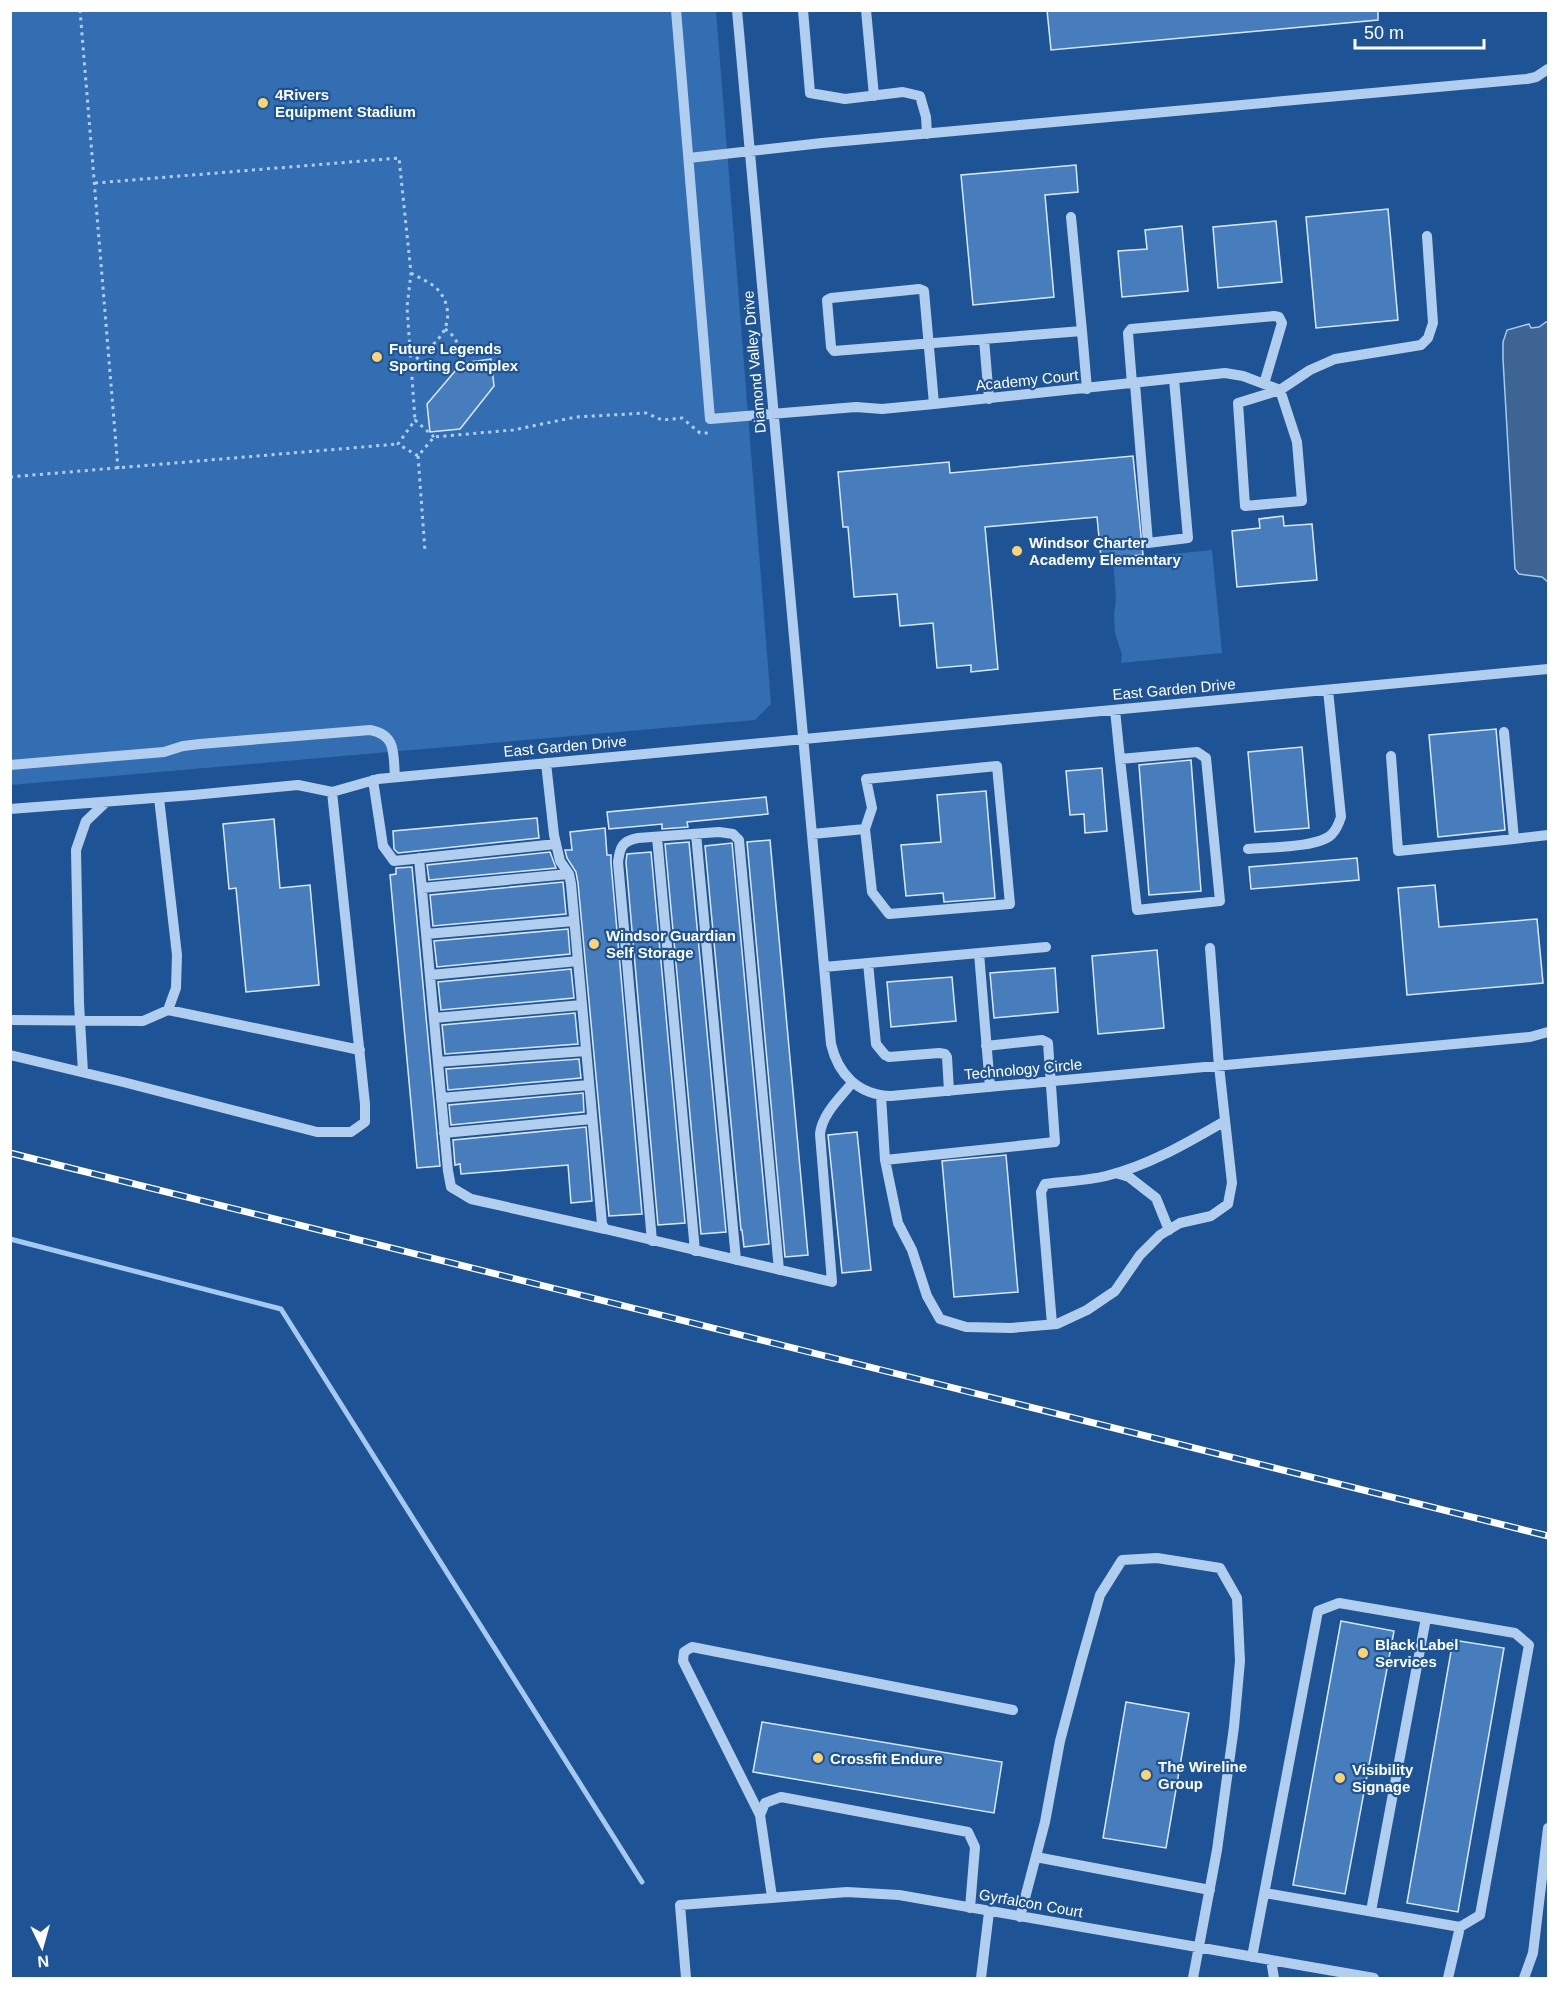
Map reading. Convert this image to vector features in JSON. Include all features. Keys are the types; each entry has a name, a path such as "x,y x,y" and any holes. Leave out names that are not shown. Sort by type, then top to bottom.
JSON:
{"street":[{"path":"675,10 688,158 1527,79 1536,77 1548,69"},
{"name":"Diamond Valley Drive","path":"737,10 802,739"},
{"path":"802,10 810,93 845,99 903,92 920,96 926,117 927,134"},
{"path":"866,10 874,96"},
{"name":"Academy Court","path":"688,158 710,419 856,407 882,409 1233,374 1280,390"},
{"path":"1071,217 1087,389"},
{"path":"1280,390 1297,442 1302,501 1245,506 1238,402 1280,390 1310,370 1335,359 1421,345 1428,338 1433,323 1427,236"},
{"path":"934,404 929,344 924,291 919,289 827,300 831,347 834,351 929,344 1082,331"},
{"path":"1174,379 1188,538 1148,543 1128,333 1131,329 1279,317 1282,323 1264,384"},
{"path":"984,339 989,399"},
{"name":"East Garden Drive","path":"332,792 373,780 395,777 1548,669"},
{"path":"1248,849 1318,842 1331,836 1338,827 1341,817 1328,690"},
{"path":"1115,710 1120,759 1137,909 1220,901 1206,758 1197,752 1120,759"},
{"path":"10,765 164,752 200,744 370,730 381,732 389,739 395,777"},
{"path":"1504,732 1514,838"},
{"path":"419,858 451,1187 471,1198 832,1282 820,1134 823,1121 852,1083 845,1076 835,1058 831,1044 802,739"},
{"path":"1391,756 1398,851 1548,835"},
{"path":"546,763 556,844 563,868 569,874 602,1224 605,1229"},
{"path":"998,766 1010,904 890,914 872,892 865,829 872,808 866,778 998,766"},
{"path":"373,780 383,846 394,861 556,844"},
{"path":"10,809 159,798 298,784 332,792 360,1050 365,1122 351,1132 317,1132 10,1055"},
{"path":"159,798 177,955 176,987 168,1010"},
{"path":"83,1072 76,850 86,821 106,802"},
{"path":"812,834 865,829"},
{"path":"652,1241 618,862 619,848 626,840 719,832 733,834 739,840 778,1270"},
{"path":"696,834 736,1260"},
{"path":"657,837 695,1251"},
{"path":"422,888 569,874"},
{"path":"426,934 574,921"},
{"path":"824,967 1046,947"},
{"path":"881,1096 885,1160 898,1223 912,1250 927,1296 940,1319 966,1328 1011,1328 1058,1324 1088,1311 1115,1291 1140,1255 1160,1235 1180,1223 1211,1216 1228,1204 1232,1183 1219,1066 1210,948"},
{"path":"979,953 990,1087"},
{"path":"430,975 578,961"},
{"path":"868,963 876,1044 890,1057 945,1054 950,1091"},
{"path":"434,1018 582,1005"},
{"path":"10,1020 143,1021 168,1010 360,1050"},
{"name":"Technology Circle","path":"852,1083 881,1096 1547,1036"},
{"path":"885,1160 1055,1142 1050,1051 1046,1041 986,1046"},
{"path":"438,1062 586,1051"},
{"path":"441,1098 589,1085"},
{"path":"444,1132 592,1119"},
{"path":"1052,1324 1041,1192 1045,1184 1105,1176 1139,1166 1185,1144 1225,1121"},
{"path":"1116,1173 1129,1177 1156,1198 1169,1230"},
{"path":"1020,1917 1045,1822 1060,1741 1101,1595 1122,1560 1157,1558 1220,1568 1237,1598 1240,1661 1234,1726 1217,1850 1193,1978"},
{"path":"1252,1957 1318,1611 1339,1603 1515,1633 1528,1645 1479,1915 1460,1927 1265,1893"},
{"path":"1371,1911 1426,1618"},
{"path":"772,1897 760,1815 683,1661 684,1652 692,1647 1013,1710"},
{"path":"760,1815 765,1803 781,1797 968,1832 975,1847 970,1908"},
{"path":"1524,1978 1533,1953 1548,1828"},
{"path":"1036,1857 1210,1890"},
{"name":"Gyrfalcon Court","path":"686,1978 680,1905 847,1892 899,1895 1374,1978"},
{"path":"981,1978 989,1912"},
{"path":"1448,1978 1460,1927"},
{"path":"1271,1960 1274,1978"}],"path":[{"path":"80,10 118,469"},
{"path":"94,183 399,158 411,273 407,307 415,420 398,444"},
{"path":"411,273 434,286 442,294 447,306 448,318 445,329 432,346 412,363"},
{"path":"445,329 458,342 462,363"},
{"path":"425,551 418,456 434,437 513,430 576,417 646,413 662,420 682,418 700,434 711,433"},
{"path":"415,420 434,437"},
{"path":"10,477 398,444 418,456"}],"shaded area":[{"name":"Future Legends Sporting Complex","path":"11,11 716,11 771,704 755,720 11,785"},
{"path":"1548,322 1548,582 1542,577 1519,574 1515,569 1503,359 1503,342 1507,330 1529,324 1531,328 1539,327"},
{"path":"1212,550 1222,653 1121,663 1122,655 1115,633 1116,598 1113,560"}],"building":[{"path":"1047,10 1378,10 1378,20 1051,50"},
{"path":"1076,165 1078,192 1045,195 1054,297 973,305 961,175"},
{"path":"1388,209 1398,320 1316,328 1306,217"},
{"path":"1276,221 1282,282 1218,288 1213,227"},
{"path":"1182,226 1188,291 1122,297 1118,251 1147,249 1145,230"},
{"path":"491,359 494,386 460,429 430,432 427,404 462,363"},
{"path":"1133,456 1143,555 1101,558 1097,517 985,527 998,669 971,672 971,665 937,668 933,623 900,626 897,594 854,597 848,527 843,527 838,472 949,462 950,473"},
{"path":"1283,516 1284,526 1312,524 1317,580 1237,587 1232,531 1260,528 1259,519"},
{"path":"1496,729 1505,830 1438,837 1429,735"},
{"path":"1302,747 1309,828 1255,832 1248,752"},
{"path":"1191,760 1201,891 1149,895 1139,765"},
{"path":"1102,768 1107,831 1085,833 1084,814 1070,815 1066,771"},
{"path":"986,791 995,898 944,902 943,893 906,896 901,845 941,842 937,795"},
{"path":"766,797 768,814 687,822 688,827 662,829 662,824 609,829 607,812"},
{"path":"537,818 539,838 398,853 394,849 393,831"},
{"path":"274,819 280,888 310,885 319,985 246,992 236,888 229,889 223,824"},
{"path":"605,828 607,855 611,855 642,1214 609,1216 578,883 576,872 565,850 572,850 570,832"},
{"path":"770,840 808,1255 785,1257 747,842"},
{"path":"689,842 726,1232 701,1234 665,844"},
{"path":"732,843 769,1244 744,1247 705,846"},
{"path":"550,852 556,868 429,880 427,865"},
{"path":"651,852 685,1223 658,1225 626,862 627,854"},
{"path":"1357,858 1359,880 1251,889 1249,867"},
{"path":"412,867 440,1166 417,1168 390,875 396,874 396,868"},
{"path":"563,882 566,914 433,926 430,895"},
{"path":"1435,885 1439,927 1537,919 1543,983 1407,995 1398,888"},
{"path":"568,929 570,954 437,967 434,941"},
{"path":"1157,950 1164,1028 1098,1034 1092,956"},
{"path":"1055,968 1058,1012 994,1018 990,973"},
{"path":"571,969 574,998 441,1010 438,982"},
{"path":"952,977 956,1021 891,1027 887,982"},
{"path":"575,1013 578,1044 445,1054 442,1025"},
{"path":"579,1059 581,1078 448,1090 446,1069"},
{"path":"583,1093 584,1112 451,1125 449,1105"},
{"path":"586,1127 592,1201 571,1203 568,1165 461,1174 460,1164 455,1165 453,1140"},
{"path":"857,1132 871,1270 842,1273 828,1135"},
{"path":"1006,1155 1018,1292 954,1297 942,1161"},
{"path":"1341,1621 1394,1631 1345,1894 1293,1885"},
{"path":"1453,1640 1504,1648 1458,1912 1407,1903"},
{"name":"The Wireline Group","path":"1126,1702 1189,1713 1166,1848 1103,1838"},
{"path":"762,1722 1002,1762 994,1813 753,1772"}],"waterway":[{"path":"10,1239 281,1309 642,1882"}],"railway":[{"path":"10,1153 1548,1536"}],"place":[{"name":"4Rivers Equipment Stadium","path":"263,103"},
{"name":"Future Legends Sporting Complex","path":"377,357"},
{"name":"Windsor Charter Academy Elementary","path":"1017,551"},
{"name":"Windsor Guardian Self Storage","path":"594,944"},
{"name":"Black Label Services","path":"1363,1653"},
{"name":"Crossfit Endure","path":"818,1758"},
{"name":"The Wireline Group","path":"1146,1775"},
{"name":"Visibility Signage","path":"1340,1778"}]}
